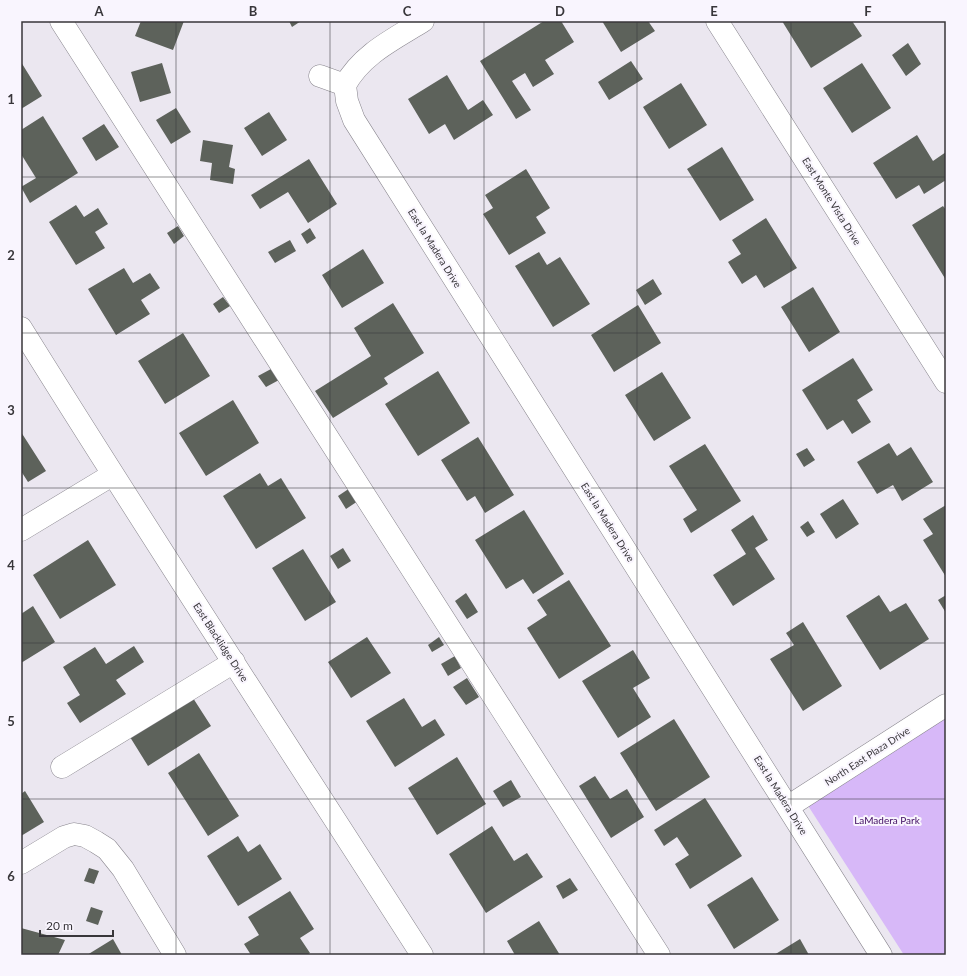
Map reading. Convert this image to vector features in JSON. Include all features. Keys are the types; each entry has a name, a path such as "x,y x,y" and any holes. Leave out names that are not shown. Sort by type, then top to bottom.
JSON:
{"street":[{"path":"61,21 659,955"},
{"path":"320,76 345,85 355,68 365,59 423,21"},
{"name":"East Monte Vista Drive","path":"717,21 946,382"},
{"name":"East la Madera Drive","path":"345,85 346,100 354,120 789,806 881,955"},
{"name":"East Blacklidge Drive","path":"21,328 28,357 112,475 422,955"},
{"path":"21,530 112,475"},
{"path":"62,767 234,662"},
{"name":"North East Plaza Drive","path":"789,806 946,705"},
{"path":"21,864 64,837 74,834 85,836 96,842 107,849 123,869 175,955"}],"green space":[{"name":"LaMadera Park","path":"946,715 946,955 904,955 805,801"}],"building":[{"path":"141,21 184,21 173,50 135,36"},
{"path":"289,21 301,21 292,27"},
{"path":"544,21 561,21 574,42 545,60 554,74 533,87 525,73 512,81 531,110 516,119 480,61"},
{"path":"602,21 648,21 655,31 621,52"},
{"path":"782,21 852,21 862,36 811,68"},
{"path":"908,43 921,64 906,76 892,55"},
{"path":"631,61 643,79 609,100 598,82"},
{"path":"21,62 42,96 21,109"},
{"path":"162,63 171,93 140,102 131,72"},
{"path":"862,63 891,108 852,133 823,88"},
{"path":"447,75 468,110 483,100 493,115 454,140 445,124 429,134 408,99"},
{"path":"681,83 707,125 669,149 643,107"},
{"path":"176,108 191,132 171,144 156,120"},
{"path":"269,112 287,140 262,156 244,128"},
{"path":"43,116 78,173 30,203 21,187 36,178 21,154 21,130"},
{"path":"104,124 119,147 96,161 82,138"},
{"path":"917,135 933,161 946,152 946,180 924,194 919,185 896,199 873,163"},
{"path":"203,140 233,145 229,167 235,169 233,184 210,180 212,163 200,161"},
{"path":"722,147 754,200 720,221 687,169"},
{"path":"309,159 337,204 308,223 288,192 260,209 251,195"},
{"path":"526,169 550,208 536,217 546,233 509,255 483,214 493,208 485,195"},
{"path":"76,205 84,217 98,208 108,224 95,232 105,248 76,265 49,222"},
{"path":"943,206 946,210 946,280 912,225"},
{"path":"766,218 797,268 764,288 756,275 742,284 728,262 741,254 732,240"},
{"path":"178,226 184,236 174,244 167,233"},
{"path":"310,228 316,238 307,244 301,234"},
{"path":"290,240 296,251 275,263 268,252"},
{"path":"363,249 384,283 342,308 322,275"},
{"path":"539,252 547,265 560,257 590,304 553,327 515,266"},
{"path":"124,268 133,283 150,273 160,288 141,300 150,314 116,335 88,289"},
{"path":"653,279 662,294 645,305 636,290"},
{"path":"813,287 840,332 809,352 781,307"},
{"path":"223,297 230,306 219,313 213,304"},
{"path":"393,303 424,353 384,378 388,384 333,418 315,391 371,356 354,328"},
{"path":"638,305 661,343 614,372 591,335"},
{"path":"183,333 210,376 165,404 138,361"},
{"path":"853,358 873,390 857,400 871,422 852,434 843,420 827,430 802,390"},
{"path":"271,369 279,380 266,387 258,376"},
{"path":"438,371 470,423 418,456 385,404"},
{"path":"662,372 691,418 654,441 625,395"},
{"path":"233,400 259,443 206,476 179,433"},
{"path":"21,432 46,471 28,482 21,471"},
{"path":"478,437 514,495 485,513 475,496 467,501 441,460"},
{"path":"889,443 897,456 911,447 933,482 902,501 893,485 877,494 857,462"},
{"path":"705,444 741,501 691,533 683,519 697,510 669,466"},
{"path":"807,448 815,460 804,467 796,454"},
{"path":"260,473 268,486 281,478 306,518 256,549 223,496"},
{"path":"350,488 358,501 346,509 338,496"},
{"path":"843,499 859,524 836,539 820,514"},
{"path":"946,505 946,577 923,540 933,534 923,519"},
{"path":"524,510 564,574 533,594 523,579 506,589 475,540"},
{"path":"753,515 768,540 755,548 775,579 733,606 713,575 746,554 731,530"},
{"path":"808,521 815,532 807,537 800,527"},
{"path":"88,540 116,585 60,619 33,575"},
{"path":"343,548 351,561 338,569 330,556"},
{"path":"303,549 336,602 305,621 272,568"},
{"path":"569,580 611,646 559,679 527,628 547,615 537,600"},
{"path":"466,593 478,612 467,619 455,601"},
{"path":"879,595 890,612 906,603 929,639 880,670 846,616"},
{"path":"946,595 946,613 938,600"},
{"path":"33,606 55,642 21,663 21,614"},
{"path":"803,622 842,686 803,711 770,659 794,645 786,633"},
{"path":"367,637 391,673 351,698 328,662"},
{"path":"439,637 444,645 432,652 428,645"},
{"path":"134,646 144,662 116,680 126,694 80,723 67,703 80,695 63,667 95,647 106,664"},
{"path":"633,650 650,678 633,688 651,717 618,738 582,681"},
{"path":"455,656 461,668 448,676 441,664"},
{"path":"467,678 479,697 466,705 453,687"},
{"path":"193,698 211,726 148,766 130,737"},
{"path":"404,698 422,727 435,719 445,735 395,767 366,721"},
{"path":"674,719 710,777 656,811 620,753"},
{"path":"199,753 239,816 208,836 168,773"},
{"path":"457,757 486,804 437,835 408,788"},
{"path":"595,776 610,799 627,789 644,817 611,838 579,786"},
{"path":"511,780 521,797 503,807 493,791"},
{"path":"25,791 44,822 21,836 21,794"},
{"path":"705,798 742,856 690,889 675,864 689,855 677,837 664,846 654,830"},
{"path":"492,826 514,861 527,853 543,877 486,913 449,854"},
{"path":"238,836 248,852 260,844 282,879 238,906 207,856"},
{"path":"89,868 99,871 94,884 84,881"},
{"path":"752,877 779,920 734,949 707,905"},
{"path":"570,878 578,890 563,899 556,886"},
{"path":"290,891 314,929 300,938 310,953 307,955 251,955 244,944 259,935 248,917"},
{"path":"91,907 103,911 98,925 86,921"},
{"path":"539,921 560,955 515,955 507,941"},
{"path":"21,928 65,940 58,955 21,955"},
{"path":"113,939 122,955 87,955"},
{"path":"800,939 809,955 774,955"}]}
